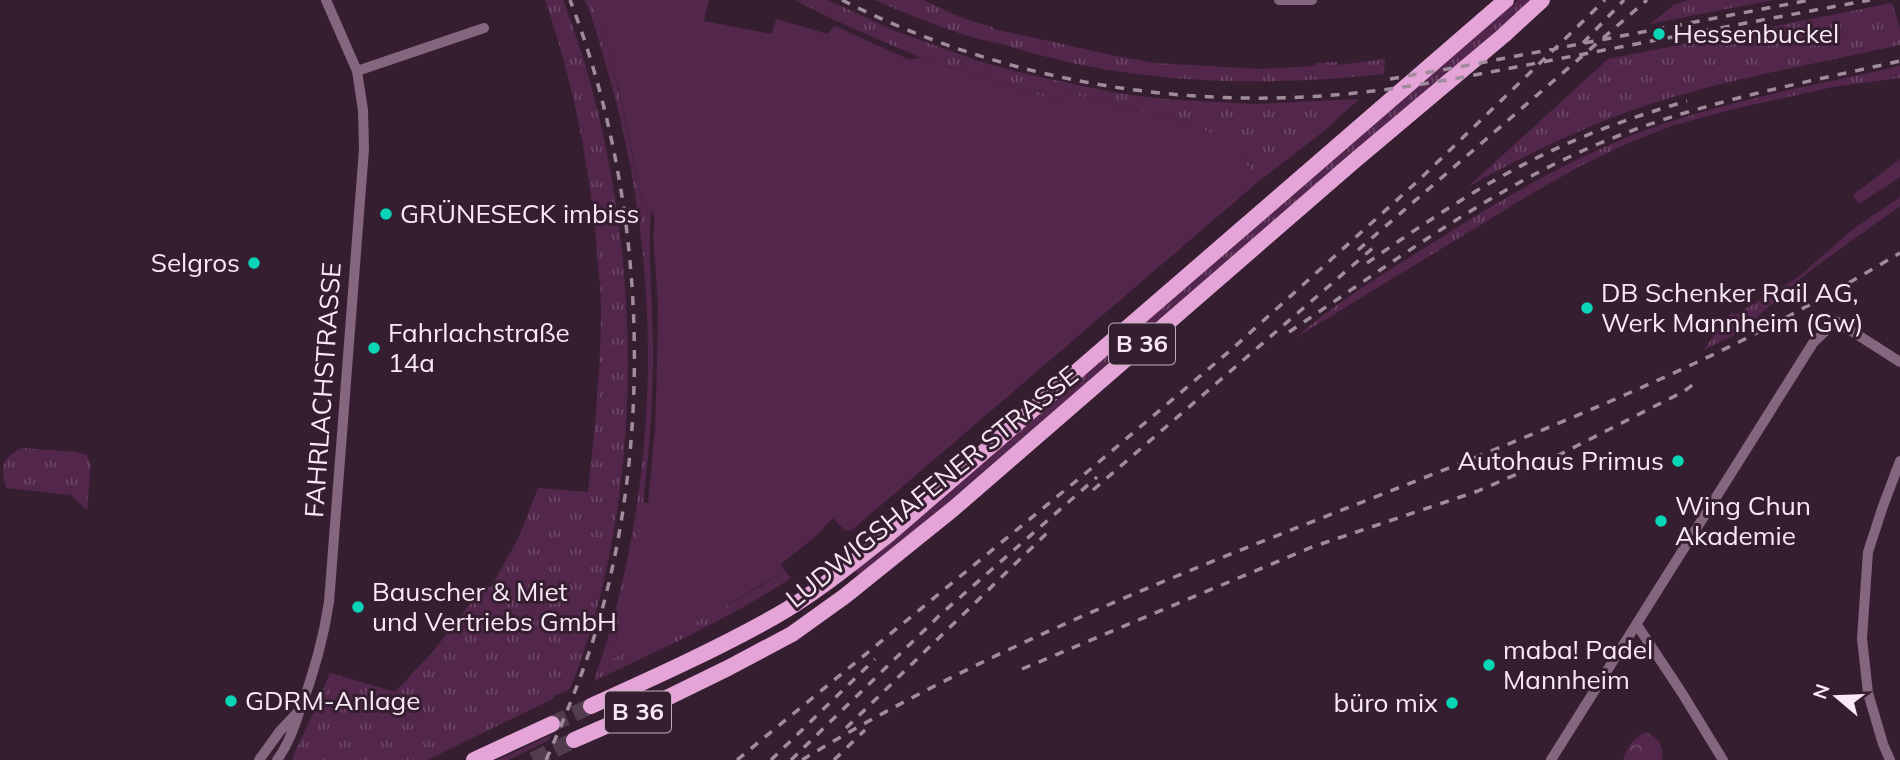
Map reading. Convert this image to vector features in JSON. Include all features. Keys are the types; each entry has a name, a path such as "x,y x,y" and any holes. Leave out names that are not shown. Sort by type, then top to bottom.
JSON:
{"main road":[{"name":"LUDWIGSHAFENER STRASSE","path":"591,706 702,655 776,616 833,578 888,535 1506,0"},
{"name":"LUDWIGSHAFENER STRASSE","path":"573,740 739,663 792,634 845,596 953,509 1542,0"},
{"path":"474,760 552,724"}],"street":[{"name":"FAHRLACHSTRASSE","path":"277,760 290,738 315,672 332,578 364,149 363,110 357,71 326,0"},
{"path":"1279,0 1312,0"},
{"path":"357,71 484,28"},
{"path":"1551,760 1813,343 1836,321 1900,362"},
{"path":"1890,760 1868,692 1862,638 1868,552 1900,461"},
{"path":"1637,625 1723,760"},
{"name":"FAHRLACHSTRASSE","path":"259,760 301,709"}],"green space":[{"path":"545,0 563,0 590,80 610,166 622,254 628,344 625,435 615,523 597,609 570,689 554,696 555,698 427,760 293,760 330,673 395,692 435,649 483,587 491,587 518,539 538,488 588,492 599,375 600,285 590,187 579,124 564,61"},
{"path":"585,0 591,0 608,50 622,102 643,207 651,209 653,363 649,441 633,570 612,658 679,629 785,571 791,578 719,620 594,681 616,607 632,532 643,456 648,379 647,302 640,226 627,150 604,57"},
{"path":"591,0 709,0 704,21 772,34 776,19 828,34 835,26 908,59 921,58 1060,102 1068,93 1173,119 1225,138 1243,158 1258,182 851,531 844,530 833,518 815,537 781,564 785,571 713,613 643,648 641,646 612,659 632,571 643,503 648,503 655,429 658,303 653,235 655,219 651,209 643,207 616,76"},
{"path":"795,0 828,0 893,30 981,62 1117,93 1163,99 1255,104 1359,99 1324,131 1258,182 1243,158 1224,138 1173,119 1068,93 1060,102 921,58"},
{"path":"875,0 923,0 994,29 1155,63 1260,69 1315,66 1316,63 1337,62 1338,65 1385,59 1384,74 1289,81 1146,75 1098,68 975,38"},
{"path":"1518,0 1532,0 860,578 855,570"},
{"path":"1688,0 1773,0 1650,24 1674,5"},
{"path":"1892,3 1900,28 1900,45 1739,80 1644,106 1555,142 1469,186 1608,59"},
{"path":"1900,66 1900,78 1833,87 1738,108 1671,126 1624,145 1531,194 1295,338 1361,288 1460,226 1518,191 1608,145 1672,121 1729,105"},
{"path":"1900,159 1900,177 1859,204 1853,195"},
{"path":"1900,197 1900,206 1812,269 1739,333 1704,350 1727,317 1733,313 1735,315 1797,278 1852,230"},
{"path":"22,448 87,455 91,465 87,510 71,495 6,488 4,464 10,455"},
{"path":"1646,732 1660,743 1662,760 1623,760 1631,743"},
{"path":"551,735 549,740 509,760 497,760"}],"tunnel":[{"path":"552,724 591,706"},
{"path":"533,760 574,740"}],"railway":[{"path":"546,760 594,639 617,546 628,468 634,388 633,308 626,228 614,150 595,73 570,0"},
{"path":"842,0 958,49 1019,67 1144,91 1208,97 1271,98 1334,95 1419,85 1870,0"},
{"path":"737,760 1232,349 1419,180 1605,0"},
{"path":"1583,43 1624,0"},
{"path":"1358,250 1647,0"},
{"path":"1390,79 1810,0"},
{"path":"1289,332 1478,207 1517,184 1598,144 1709,106 1900,61"},
{"path":"1367,263 1459,201 1537,157 1600,130 1687,101"},
{"path":"1093,490 1374,247"},
{"path":"802,760 908,700 1017,646 1128,596 1467,461 1691,365 1797,312 1900,253"},
{"path":"1022,669 1312,547 1478,491 1547,461 1683,392 1699,380"},
{"path":"791,760 941,614 1097,477"},
{"path":"846,728 1047,533"},
{"path":"771,760 875,659"},
{"path":"834,760 865,730"}],"place":[{"name":"Hessenbuckel","path":"1659,34"},
{"name":"GRÜNESECK imbiss","path":"386,214"},
{"name":"Selgros","path":"254,263"},
{"name":"DB Schenker Rail AG, Werk Mannheim (Gw)","path":"1587,308"},
{"name":"Fahrlachstraße 14a","path":"374,348"},
{"name":"Autohaus Primus","path":"1678,461"},
{"name":"Wing Chun Akademie","path":"1661,521"},
{"name":"Bauscher & Miet und Vertriebs GmbH","path":"358,607"},
{"name":"maba! Padel Mannheim","path":"1489,665"},
{"name":"GDRM-Anlage","path":"231,701"},
{"name":"büro mix","path":"1452,703"}]}
